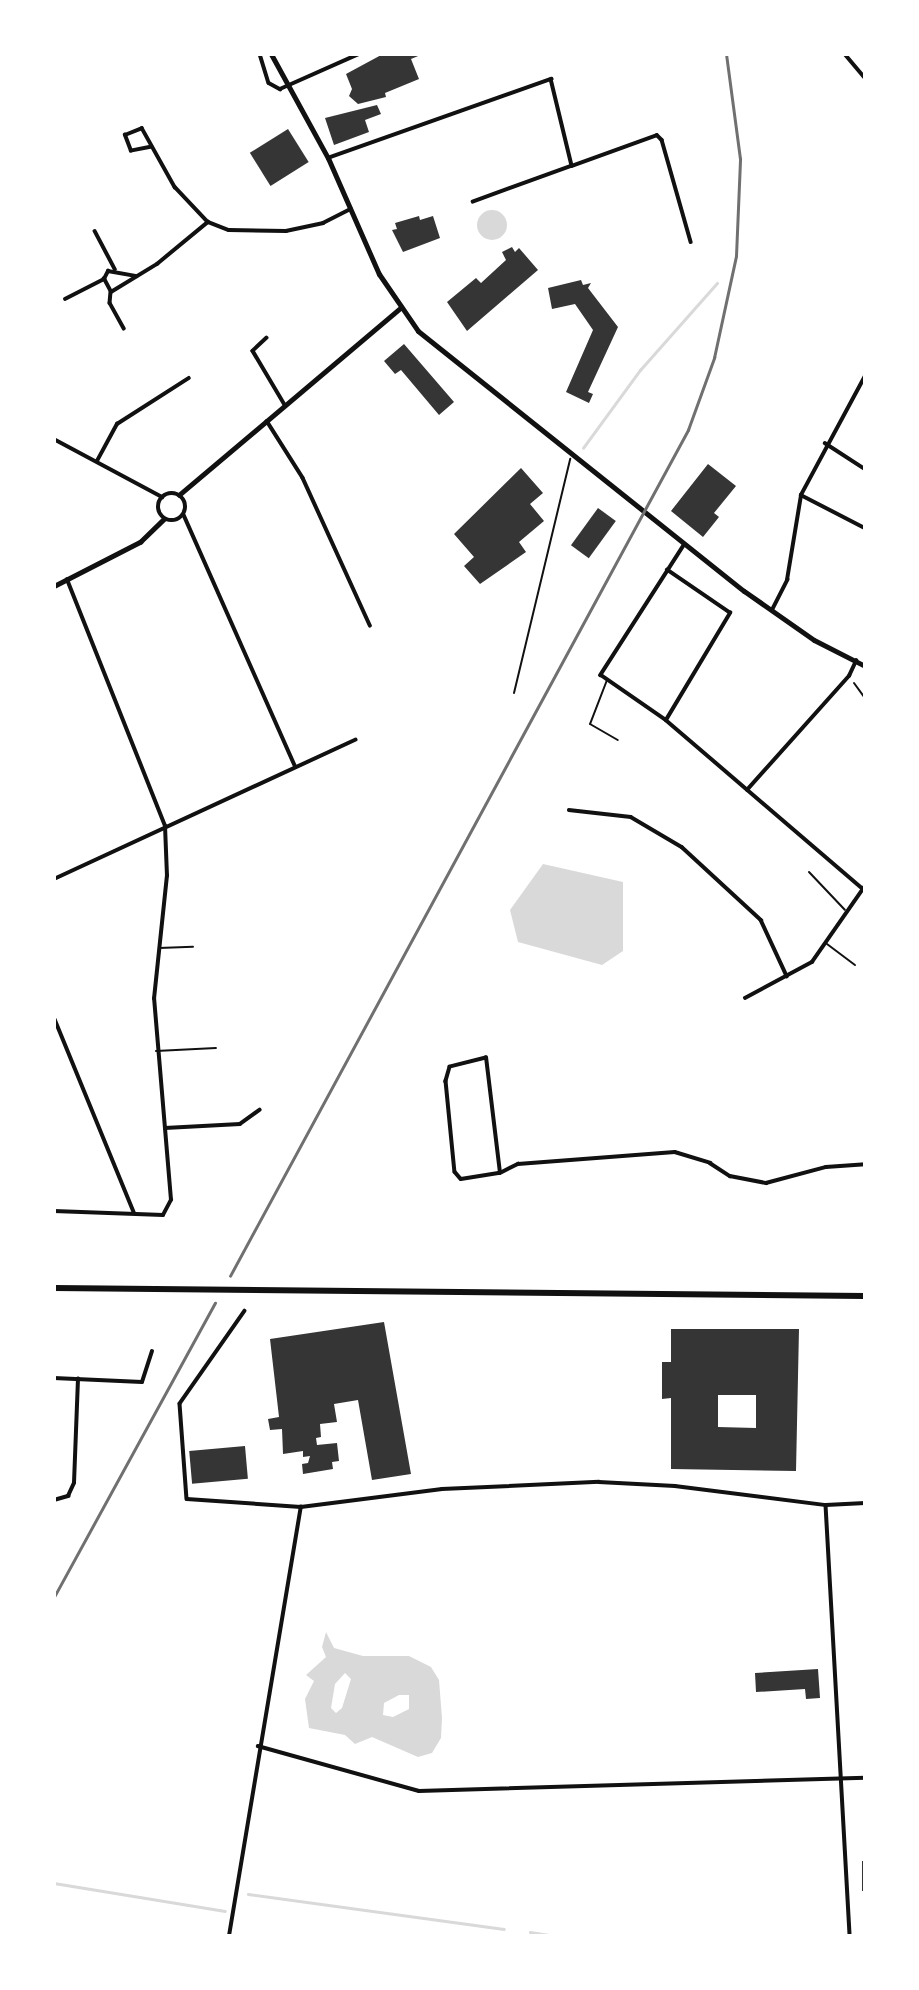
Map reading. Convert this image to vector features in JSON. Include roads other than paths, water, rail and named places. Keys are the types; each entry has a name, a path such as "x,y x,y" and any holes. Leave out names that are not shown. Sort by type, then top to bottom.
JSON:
{"main road":[{"path":"271,54 328,158 379,274 400,308 440,352 772,612 865,666"},
{"path":"54,1288 865,1296"}],"street":[{"path":"260,54 269,83 280,89 359,54"},
{"path":"845,54 865,78"},
{"path":"328,158 551,79 572,166"},
{"path":"152,147 131,151 125,135 142,128 169,178 208,222 244,232 286,231 323,223 351,209"},
{"path":"473,202 657,135 662,140 691,242"},
{"path":"111,292 137,276 208,222"},
{"path":"95,232 115,262 115,270"},
{"path":"65,299 104,279 108,271 115,270 137,276"},
{"path":"104,279 111,292 110,303 124,328"},
{"path":"54,439 162,497 179,495 400,308"},
{"path":"267,338 253,351 285,405"},
{"path":"772,612 786,580 801,495 825,443 865,376"},
{"path":"97,461 117,424 189,378"},
{"path":"267,420 303,478 370,625"},
{"path":"825,443 865,469"},
{"path":"179,495 186,506 184,515 295,765"},
{"path":"801,495 865,528"},
{"path":"162,497 158,509 164,519 173,522 184,515"},
{"path":"54,586 140,542 164,519"},
{"path":"685,544 601,675 666,720 864,887 812,962 745,998"},
{"path":"666,720 730,613 667,570"},
{"path":"54,1211 163,1215 171,1200 156,1051 158,948 167,876 165,826 66,580"},
{"path":"747,790 849,676 856,661"},
{"path":"54,879 295,765 355,740"},
{"path":"569,810 631,817 682,847 761,920 787,976"},
{"path":"54,1017 134,1212"},
{"path":"500,1173 486,1058 450,1067 446,1081 456,1172 461,1179 500,1173 518,1164 675,1152 710,1163 730,1176 766,1183 826,1167 865,1164"},
{"path":"165,1128 240,1124 259,1110"},
{"path":"245,1311 180,1404 187,1499 301,1507 442,1489 598,1482 675,1486 825,1505 865,1503"},
{"path":"54,1378 142,1382 152,1352"},
{"path":"54,1500 68,1496 73,1488 78,1379"},
{"path":"825,1505 850,1936"},
{"path":"229,1936 258,1746 301,1507"},
{"path":"258,1746 419,1791 865,1778"}],"lane":[{"path":"607,679 590,724 618,740"},
{"path":"855,683 865,698"},
{"path":"809,872 846,911"},
{"path":"827,944 855,965"},
{"path":"158,948 194,947"},
{"path":"156,1051 216,1048"}],"waterway":[{"path":"583,448 640,370 717,283"},
{"path":"54,1883 225,1911"},
{"path":"248,1894 504,1929"},
{"path":"530,1932 555,1936"}],"railway":[{"path":"230,1276 688,430 714,358 736,256 740,159 726,54"},
{"path":"54,1597 215,1303"}]}
